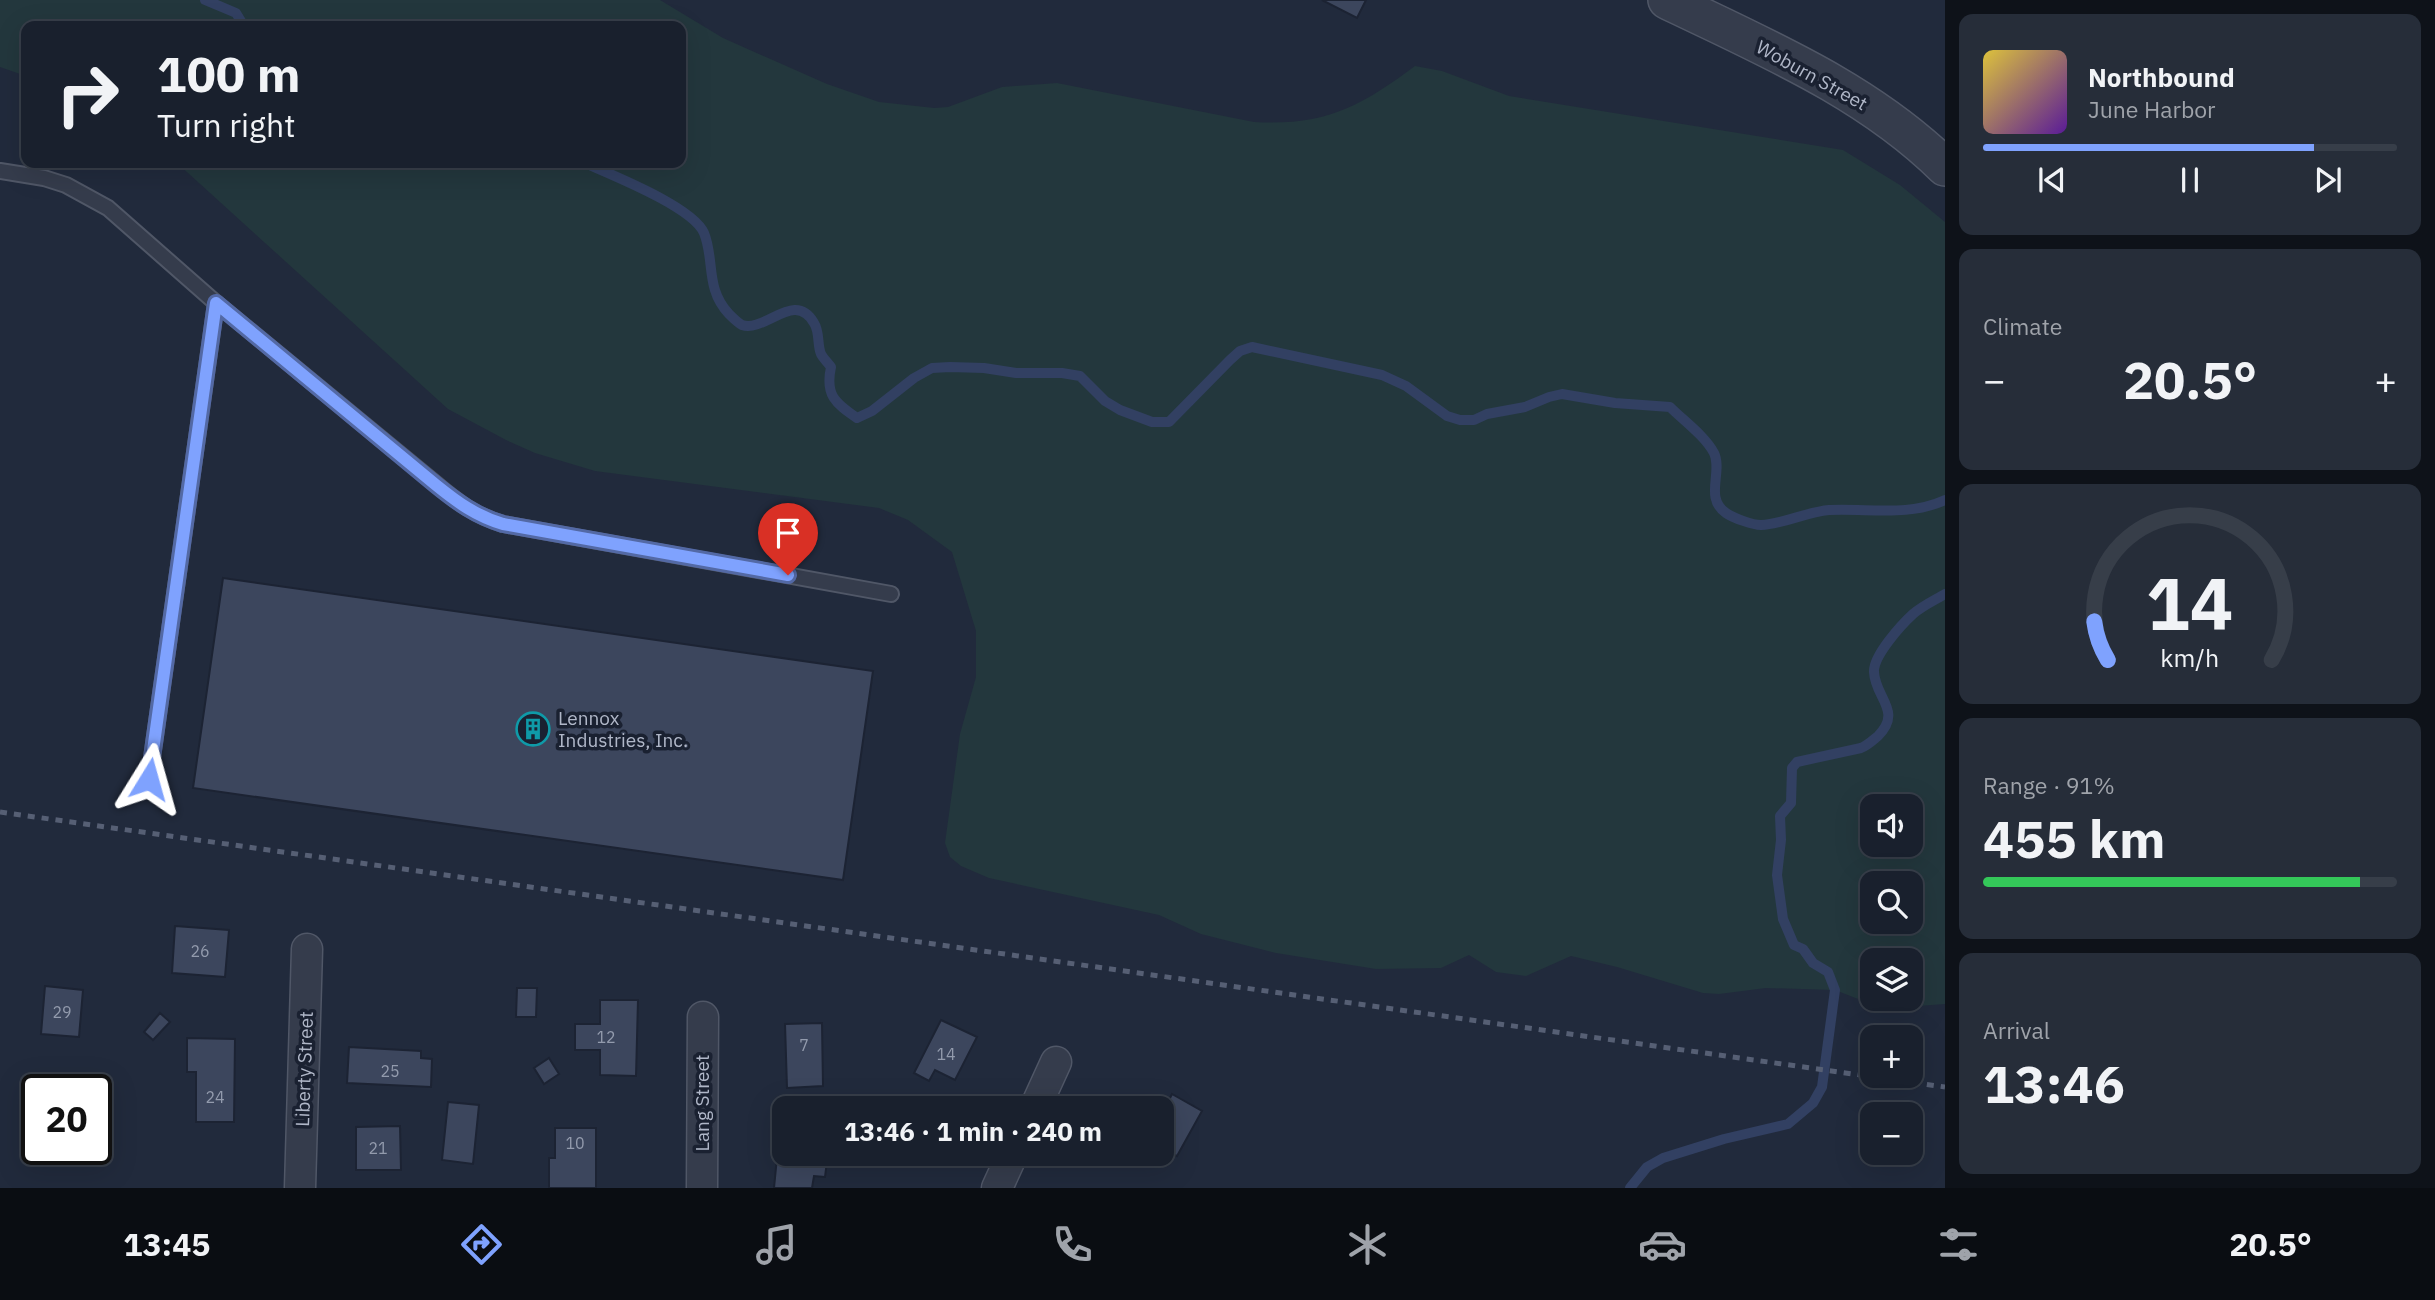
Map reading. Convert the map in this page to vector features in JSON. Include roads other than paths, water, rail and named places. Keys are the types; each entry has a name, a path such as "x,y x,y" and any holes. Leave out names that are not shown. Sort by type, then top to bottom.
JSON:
{"street":[{"name":"Woburn Street","path":"1667,0 1834,83 1916,140 1945,167"},
{"name":"Liberty Street","path":"300,1188 307,949"},
{"name":"Lang Street","path":"702,1188 703,1017"},
{"path":"1040,1096 1056,1062"},
{"path":"997,1188 1007,1166"}],"lane":[{"path":"0,171 44,178 85,194 108,208 216,303 436,485 484,519 891,594"},
{"path":"149,779 216,303"}],"waterway":[{"path":"205,0 236,13 241,21"},
{"path":"596,168 669,203 697,223 707,243 717,295 721,304 740,324 751,326 789,311 798,310 806,314 816,327 821,354 831,367 831,391 838,403 857,418 872,411 914,378 932,368 950,367 1080,376 1105,401 1120,410 1152,422 1169,422 1230,360 1240,351 1252,347 1382,375 1406,386 1447,416 1460,420 1474,420 1562,394 1615,403 1670,407 1700,435 1714,453 1717,468 1715,492 1720,507 1729,515 1753,524 1770,524 1829,510 1903,510 1945,500"},
{"path":"1630,1188 1647,1167 1663,1158 1724,1139 1788,1124 1813,1103 1822,1087 1835,990 1828,972 1813,963 1803,949 1794,945 1783,919 1777,875 1781,840 1780,816 1791,803 1792,768 1797,762 1861,748 1878,736 1885,727 1888,712 1874,672 1878,658 1895,633 1913,614 1945,594"}],"railway":[{"path":"0,812 1945,1087"}],"place":[{"name":"Lennox Industries, Inc.","path":"533,729"}]}
